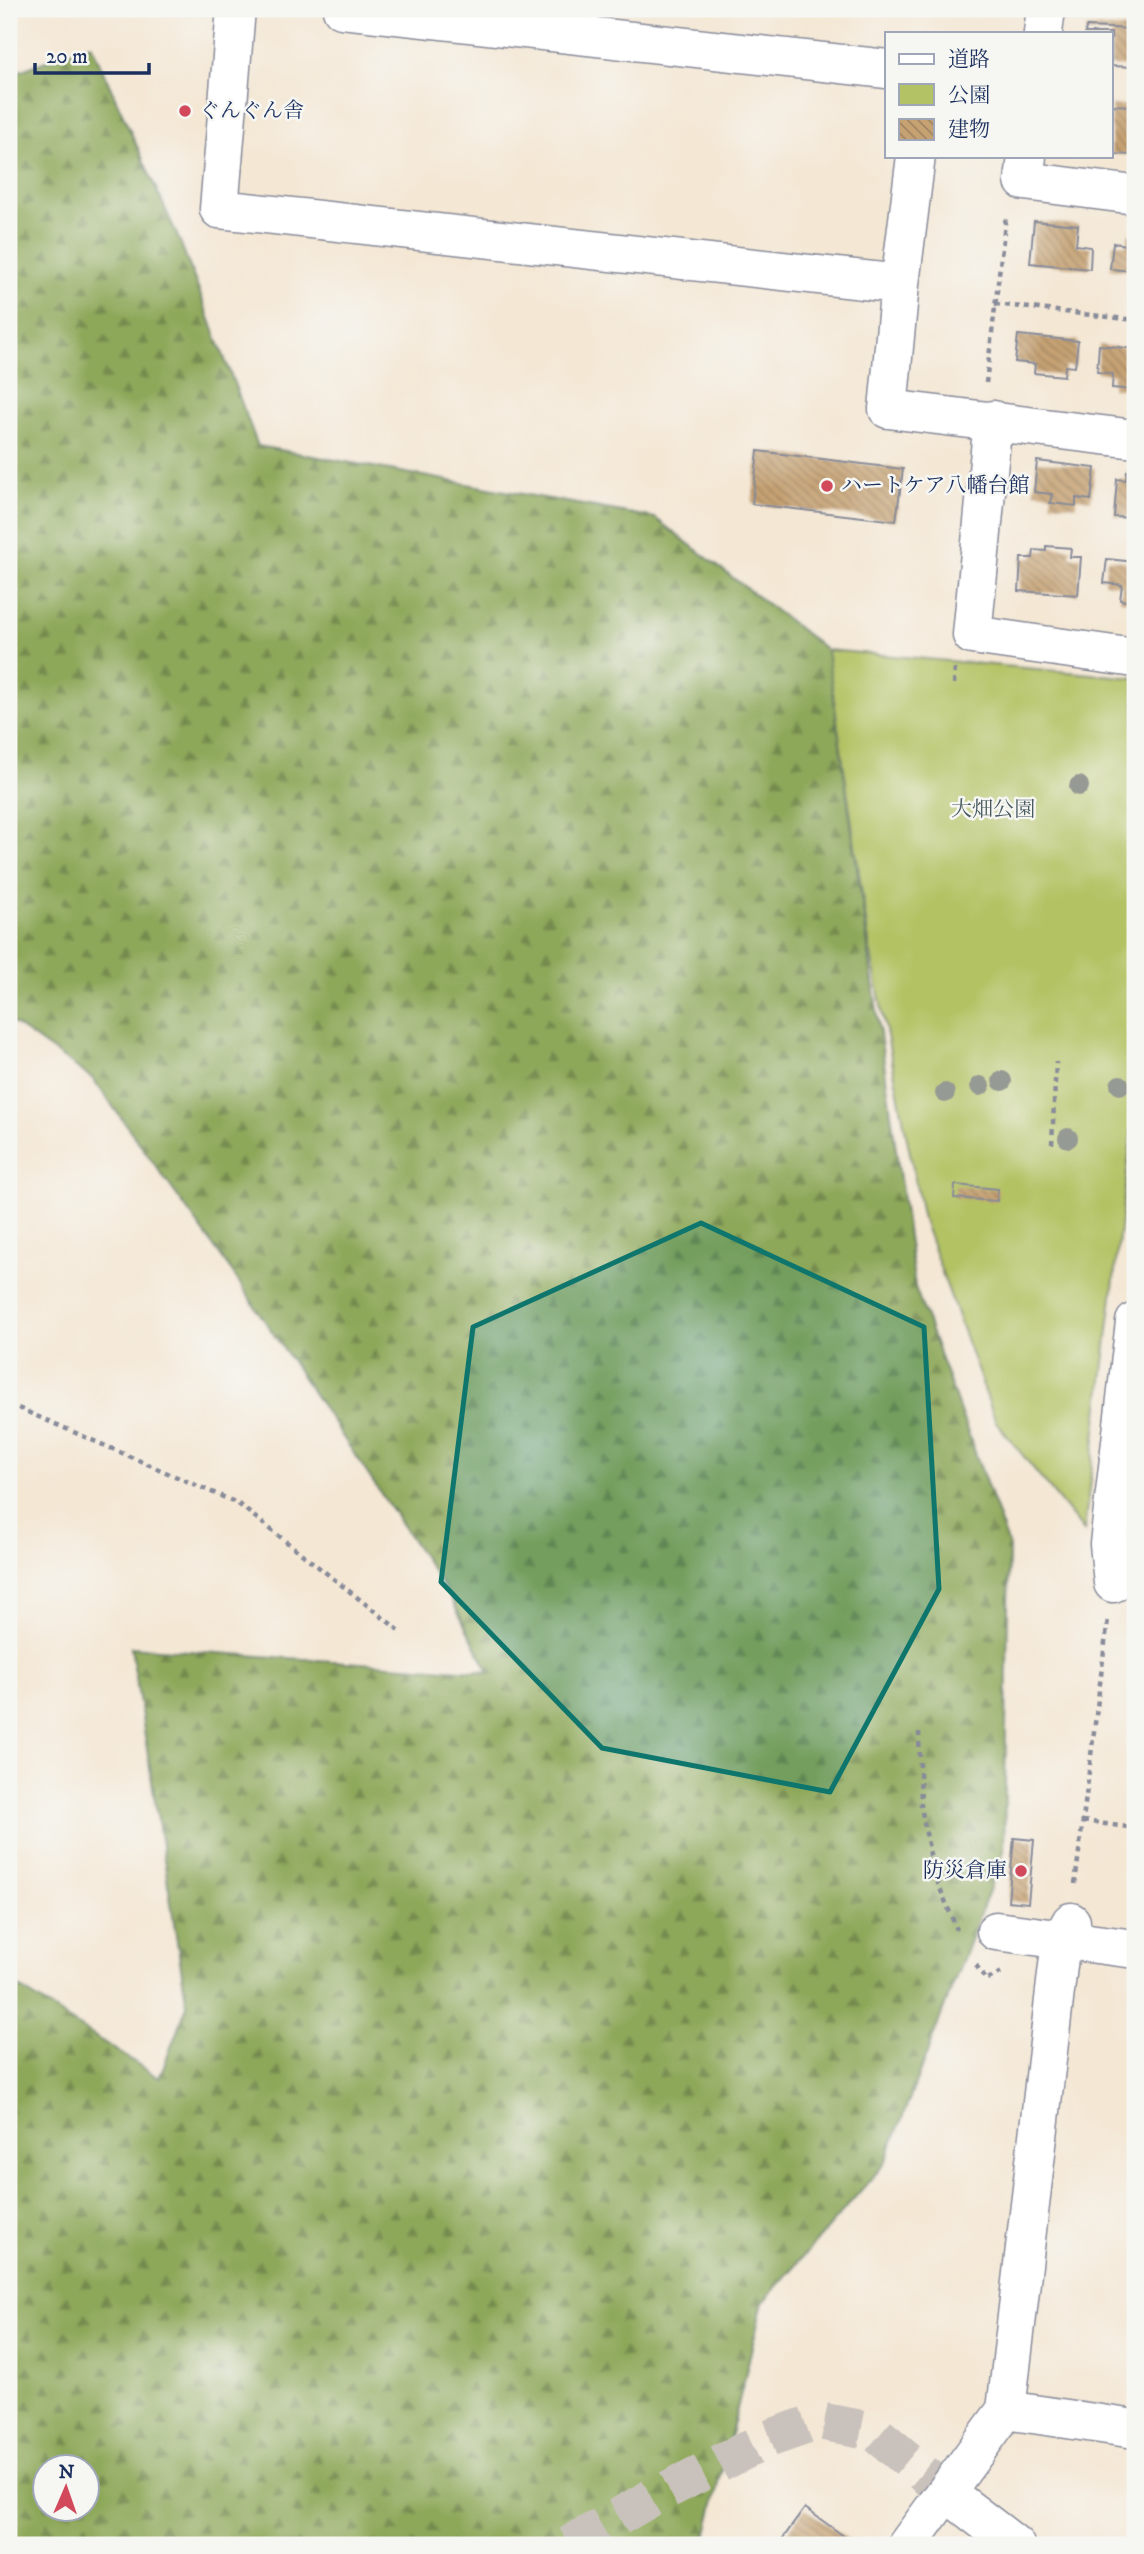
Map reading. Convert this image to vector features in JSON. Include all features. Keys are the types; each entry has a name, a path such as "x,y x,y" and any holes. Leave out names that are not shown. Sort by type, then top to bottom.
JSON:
{"street":[{"path":"236,9 219,209 900,284"},
{"path":"342,9 885,69"},
{"path":"1042,32 1046,9"},
{"path":"916,158 888,409 989,405 1135,439"},
{"path":"1027,158 1024,181 1135,195"},
{"path":"989,405 972,635 1135,658"},
{"path":"1113,1583 1122,1546 1135,1322"},
{"path":"907,2545 1006,2410 1066,1931"},
{"path":"979,1935 1066,1931 1135,1949"},
{"path":"1006,2410 1135,2429"},
{"path":"947,2493 1015,2545"}],"path":[{"path":"989,405 995,304 1007,204"},
{"path":"995,304 1135,320"},
{"path":"1052,1144 1056,1062"},
{"path":"9,1404 237,1503 400,1630"},
{"path":"1066,1931 1083,1821 1113,1583"},
{"path":"919,1732 921,1805 933,1871 979,1935"},
{"path":"1083,1821 1135,1828"},
{"path":"973,1961 986,1980 1008,1969"}],"highlighted area":[{"path":"701,1223 924,1327 939,1589 830,1792 602,1748 441,1582 473,1327"}],"green space":[{"path":"91,44 181,244 258,446 655,518 827,650 915,1287 1009,1546 1004,1851 885,2163 763,2302 704,2545 9,2545 9,1981 159,2078 187,2006 131,1647 489,1672 449,1595 232,1272 93,1079 9,1020 9,75"},
{"name":"大畑公園","path":"827,650 1135,678 1135,1103 1084,1531 996,1422 923,1220 870,949"}],"building":[{"path":"1086,27 1135,29 1135,67 1112,66 1112,32 1085,32"},
{"path":"1112,105 1135,106 1133,155 1112,154"},
{"path":"1034,221 1078,225 1076,245 1091,247 1090,269 1030,263"},
{"path":"1129,233 1135,233 1135,271 1110,269 1113,243 1127,245"},
{"path":"1018,335 1078,341 1075,367 1065,366 1064,376 1034,373 1035,364 1015,362"},
{"path":"1099,345 1135,349 1135,390 1112,388 1113,374 1097,372"},
{"name":"ハートケア八幡台館","path":"758,451 903,469 896,521 752,504"},
{"path":"1037,461 1095,468 1091,500 1076,498 1076,506 1050,503 1052,494 1034,492"},
{"path":"1127,471 1135,472 1135,518 1114,517 1117,479 1126,480"},
{"path":"1046,546 1071,548 1070,557 1081,557 1078,595 1019,591 1021,558 1033,558 1034,550 1046,551"},
{"path":"1107,559 1135,562 1135,602 1120,600 1122,585 1104,583"},
{"path":"955,1185 998,1189 997,1201 954,1198"},
{"name":"防災倉庫","path":"1014,1838 1034,1840 1028,1903 1008,1901"},
{"path":"805,2508 852,2542 849,2545 778,2545"}],"tunnel":[{"path":"569,2545 651,2498 768,2439 819,2421 873,2431 947,2493"}],"place":[{"name":"ぐんぐん舎","path":"185,111"},
{"name":"ハートケア八幡台館","path":"827,486"},
{"name":"防災倉庫","path":"1021,1871"}]}
